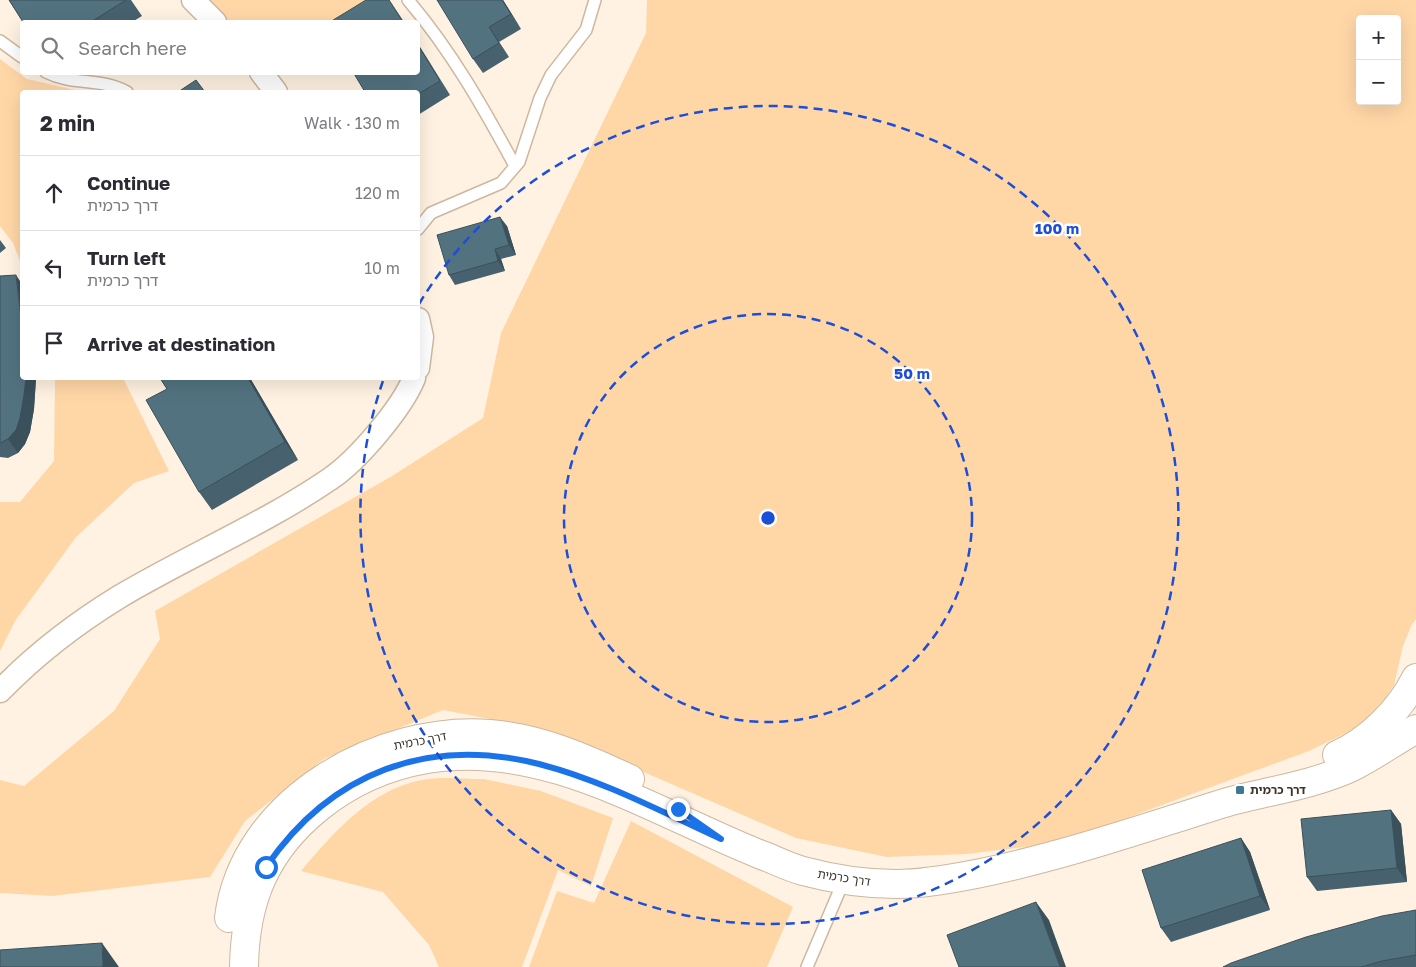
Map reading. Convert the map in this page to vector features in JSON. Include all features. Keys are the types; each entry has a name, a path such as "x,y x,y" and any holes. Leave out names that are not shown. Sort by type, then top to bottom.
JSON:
{"street":[{"path":"193,0 212,20"},
{"path":"263,75 274,90"},
{"path":"420,328 422,337 420,352"},
{"path":"0,691 30,660 74,626 118,598 332,478 382,427 408,393 413,380"},
{"name":"דרך כרמית","path":"244,967 248,918 256,891 266,867 284,841 306,818 333,796 355,782 386,768 437,757 470,754 506,757 540,764 580,778 721,839 800,870 844,880 898,884 947,879 1055,856 1232,800 1318,764 1362,740 1402,702 1416,678"},
{"name":"דרך כרמית","path":"1232,800 1302,785 1352,767 1416,729"},
{"name":"דרך כרמית","path":"226,967 230,908 242,870 265,834 292,803 320,780 386,747 420,738 450,734 488,734 515,737 549,746 631,779 721,839"}],"lane":[{"path":"408,0 433,29 468,80 515,166"},
{"path":"420,227 431,213 501,183 519,162 540,98 551,75 586,30 595,0"},
{"path":"0,41 20,56"},
{"path":"52,75 61,80 112,84 123,90"},
{"path":"807,967 844,880"}],"shaded area":[{"path":"203,0 367,0 342,20 223,20"},
{"path":"647,0 1416,0 1416,619 1403,646 1394,685 1384,700 1367,718 1350,731 1309,751 1059,843 966,854 887,857 796,838 639,770 506,722 443,710 324,759 245,821 210,877 52,896 0,893 0,780 24,786 114,711 160,639 155,611 392,476 483,418 501,333 646,33"},
{"path":"0,59 27,79 75,90 20,90 20,261 13,243 0,226"},
{"path":"55,380 124,380 169,471 134,483 76,537 15,621 0,651 0,502 20,502 54,461"},
{"path":"445,778 484,779 541,791 613,818 591,886 558,870 522,967 439,967 429,945 383,892 301,871 326,842 354,815 386,793 403,785 422,780"},
{"path":"631,821 793,907 767,967 529,967 557,891 594,903"}],"building":[{"path":"9,0 126,0 94,20 22,20"},
{"path":"366,0 389,0 402,20 333,20"},
{"path":"437,0 502,0 511,14 489,27 499,43 473,59"},
{"path":"420,48 440,81 420,93 420,90 364,90 355,75 420,75"},
{"path":"196,80 204,90 181,90"},
{"path":"500,217 509,245 495,249 498,261 449,275 437,235"},
{"path":"16,275 20,308 20,380 26,380 20,418 16,430 8,439 0,443 0,276"},
{"path":"161,380 249,380 285,442 199,492 146,400 167,389"},
{"path":"1391,810 1397,868 1307,877 1301,819"},
{"path":"1241,838 1260,896 1161,928 1142,870"},
{"path":"1036,902 1060,967 959,967 947,935"},
{"path":"1416,910 1416,955 1361,967 1223,967 1306,937 1382,916"},
{"path":"102,943 103,967 0,967 0,950"}],"place":[{"name":"דרך כרמית","path":"1240,790"}],"route":[{"path":"266,867 284,841 306,818 333,796 355,782 386,768 437,757 470,754 506,757 540,764 634,800 721,839 678,809"}]}
